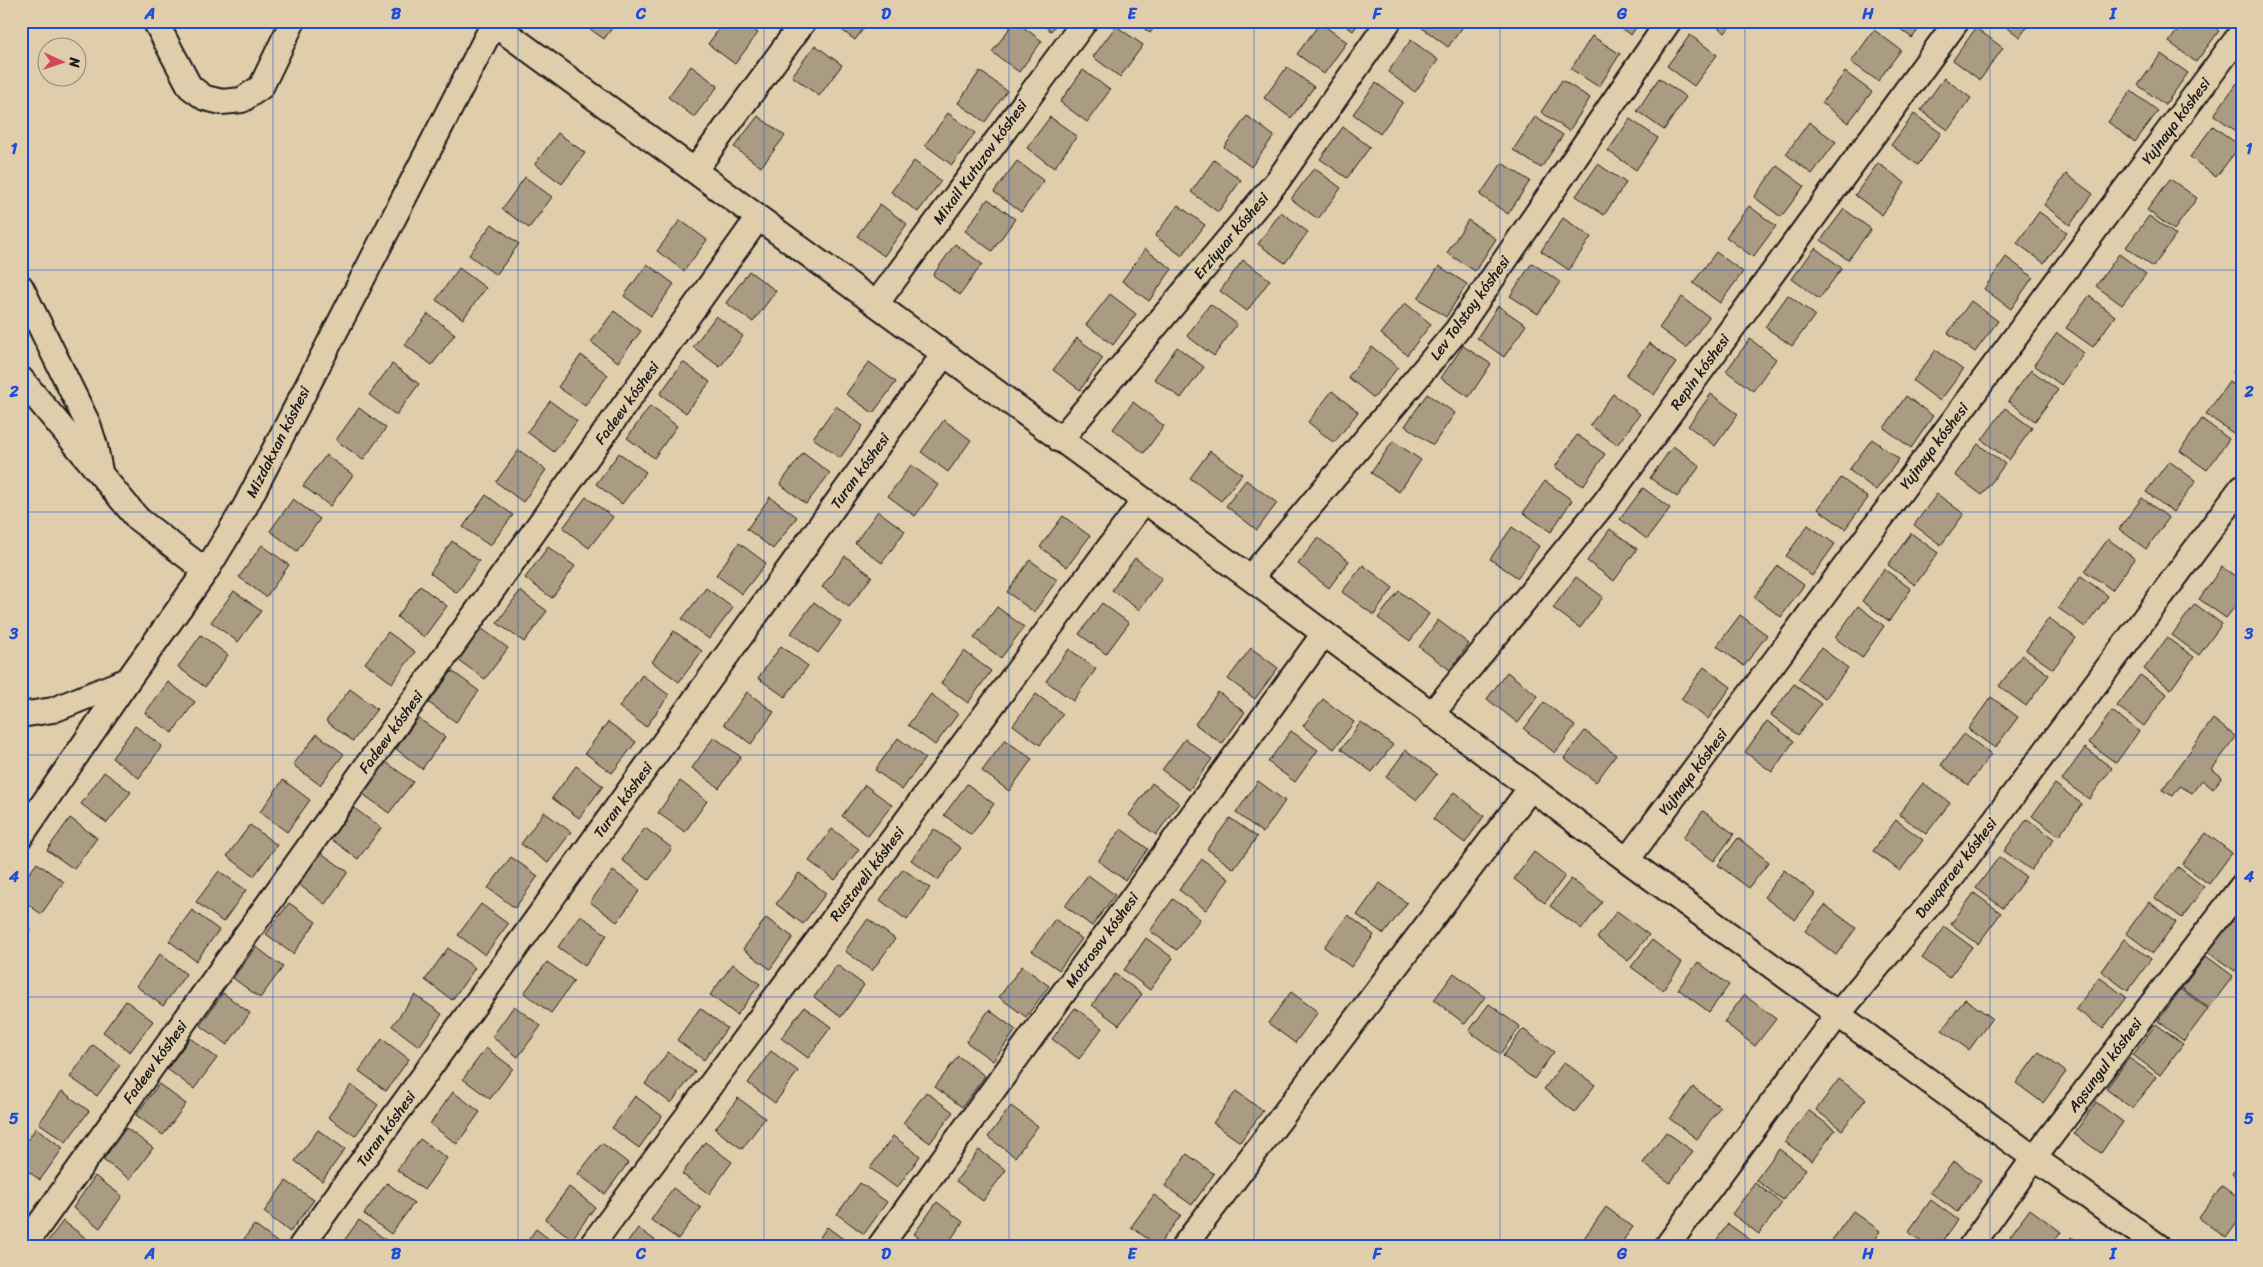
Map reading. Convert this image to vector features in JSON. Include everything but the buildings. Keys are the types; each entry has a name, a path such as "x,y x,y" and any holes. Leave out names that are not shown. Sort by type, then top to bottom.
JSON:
{"street":[{"path":"155,21 190,87 205,98 222,102 242,100 261,87 293,21"},
{"path":"696,170 804,21"},
{"name":"Mixail Kutuzov kóshesi","path":"876,304 1085,21"},
{"name":"Erziyuar kóshesi","path":"1060,440 1278,180 1389,21"},
{"name":"Lev Tolstoy kóshesi","path":"1250,578 1457,330 1669,21"},
{"name":"Repin kóshesi","path":"1431,715 1605,502 1957,21"},
{"path":"493,22 696,170 758,218 1143,502 1250,578 1323,635 1530,789 2034,1158 2158,1246"},
{"name":"Mizdakxan kóshesi","path":"21,836 128,680 206,571 245,507 493,22"},
{"name":"Yujnaya kóshesi","path":"1627,860 2242,32"},
{"name":"Fadeev kóshesi","path":"24,1246 758,218"},
{"path":"21,287 88,424 96,446 100,474"},
{"name":"Turan kóshesi","path":"301,1246 944,354"},
{"path":"21,379 138,519 206,571"},
{"name":"Dawqaraev kóshesi","path":"1667,1246 1838,1014 1952,876 2242,488"},
{"name":"Rustaveli kóshesi","path":"591,1246 1143,502"},
{"name":"Motrosov kóshesi","path":"880,1246 1323,635"},
{"path":"21,716 53,710 128,680"},
{"path":"1184,1246 1530,789"},
{"name":"Aqsungul kóshesi","path":"1971,1246 2034,1158 2242,886"}]}
